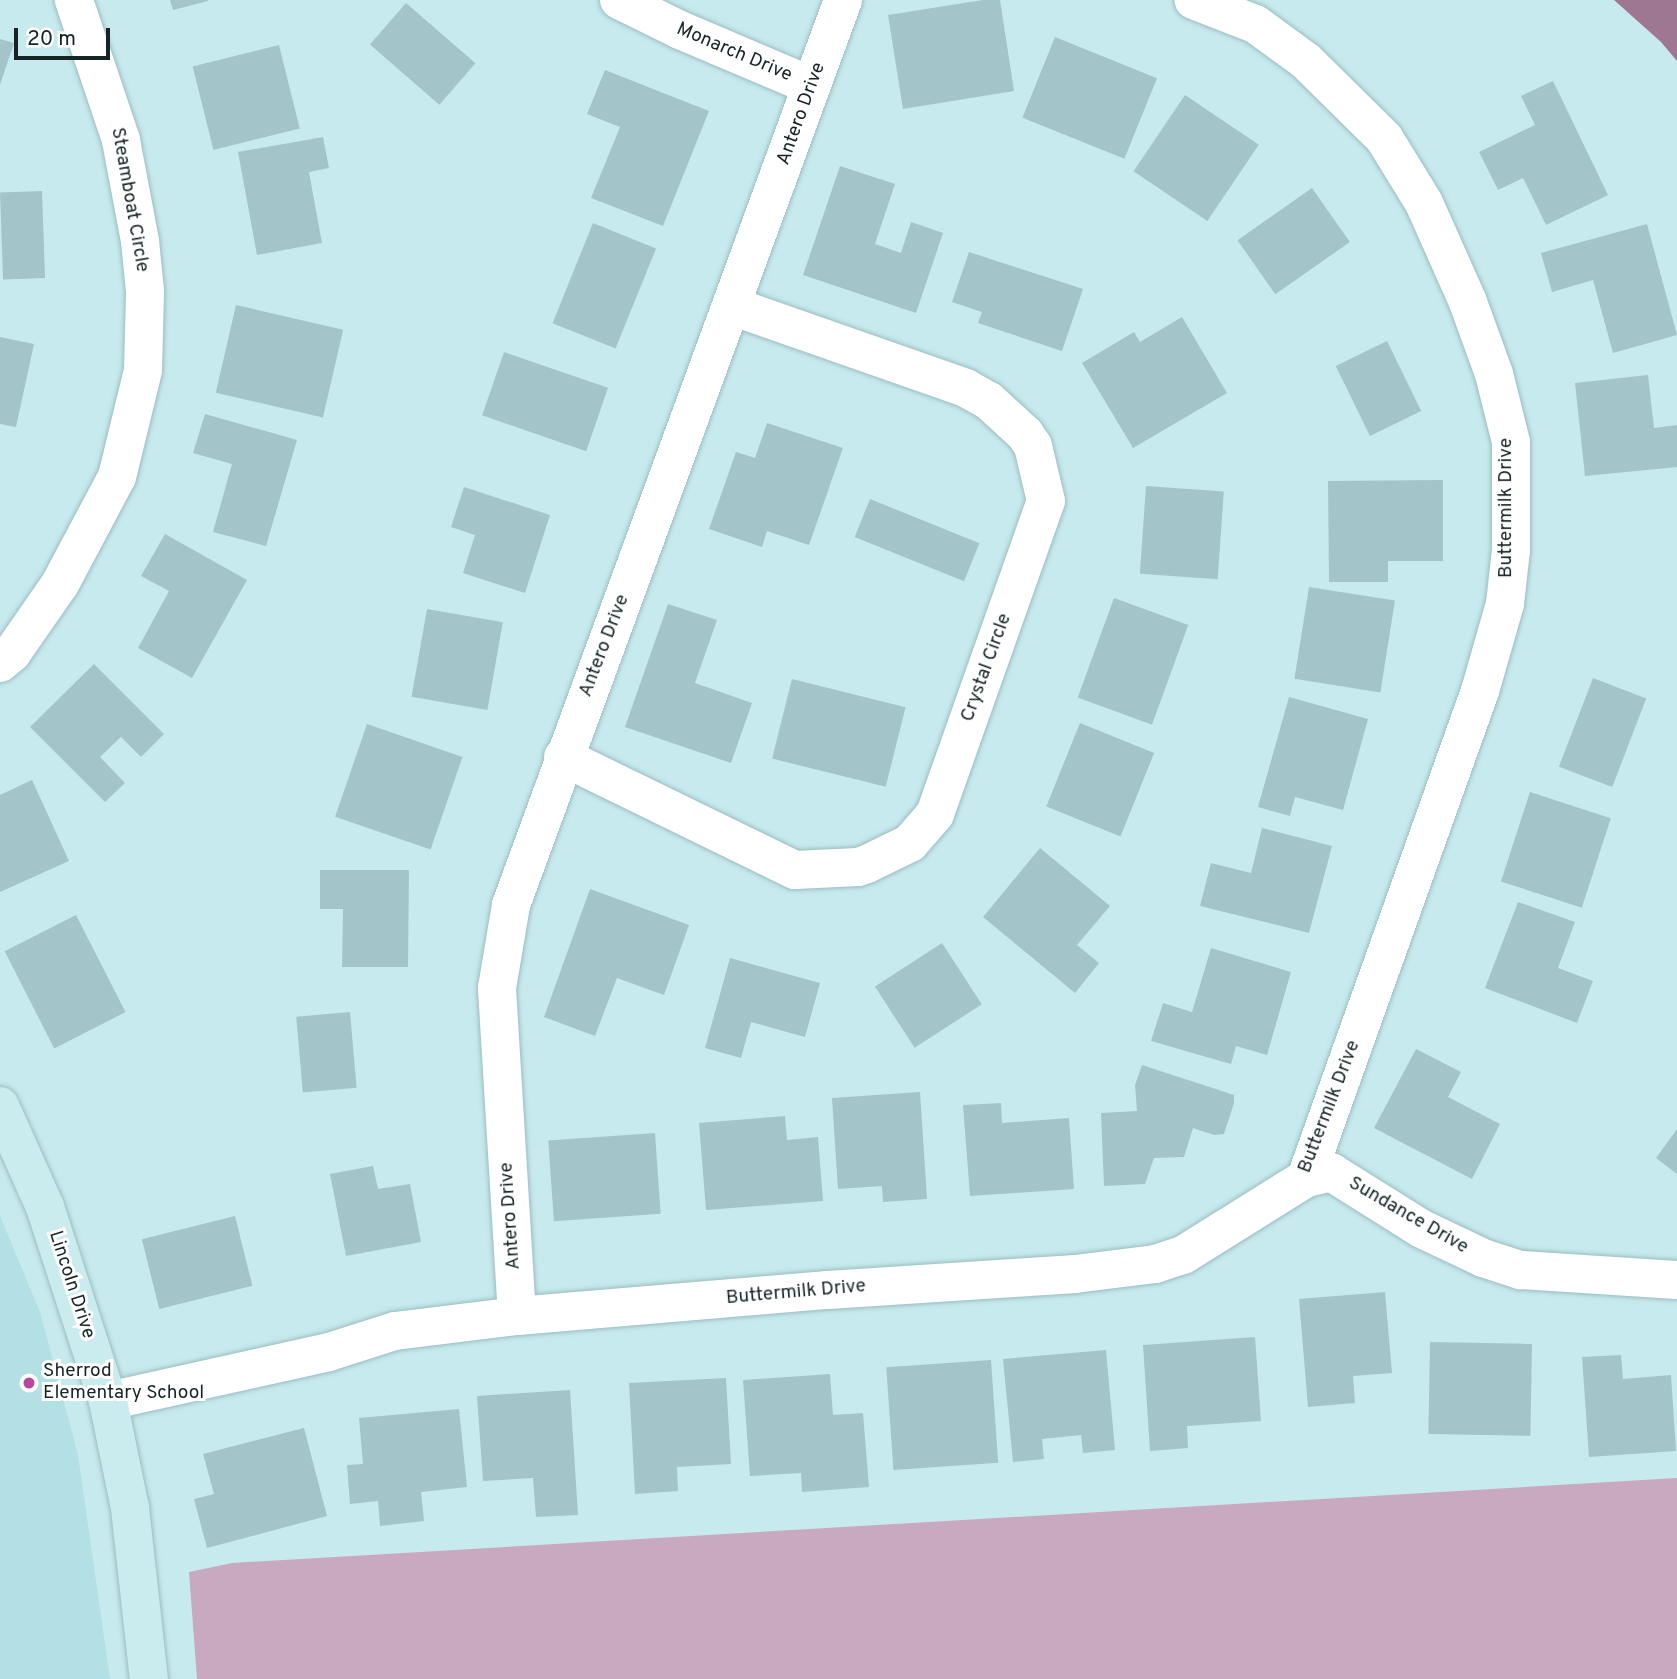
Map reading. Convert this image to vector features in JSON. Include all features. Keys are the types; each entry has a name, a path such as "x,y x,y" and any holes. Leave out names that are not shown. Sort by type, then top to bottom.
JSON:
{"street":[{"name":"Steamboat Circle","path":"0,663 12,653 61,584 117,477 143,370 145,290 141,241 121,140 74,0"},
{"name":"Monarch Drive","path":"619,0 680,30 812,86"},
{"name":"Antero Drive","path":"517,1316 496,988 511,905 563,757 843,0"},
{"name":"Buttermilk Drive","path":"108,1401 329,1352 395,1331 517,1316 828,1290 1075,1274 1155,1264 1183,1255 1306,1178 1480,691 1505,604 1511,550 1511,442 1494,374 1468,302 1424,203 1384,138 1306,61 1255,24 1193,0"},
{"name":"Crystal Circle","path":"563,757 795,870 858,867 867,864 910,843 935,814 1046,501 1033,446 1025,434 989,401 966,388 732,306"},
{"name":"Lincoln Drive","path":"0,1106 45,1207 108,1401 130,1508 146,1627 149,1679"},
{"name":"Sundance Drive","path":"1306,1178 1331,1172 1422,1229 1483,1258 1521,1270 1677,1280"}],"shaded area":[{"path":"1614,0 1677,0 1677,61 1661,42"},
{"name":"Sherrod Elementary School","path":"0,1216 40,1312 78,1455 110,1679 0,1679"},
{"path":"1677,1478 1677,1679 197,1679 189,1572 232,1563"}],"building":[{"path":"170,0 208,0 208,1 173,10"},
{"path":"983,0 1000,0 1014,91 903,109 888,15"},
{"path":"406,3 475,63 439,105 370,45"},
{"path":"1055,37 1157,78 1124,159 1022,118"},
{"path":"0,39 14,43 0,85"},
{"path":"279,45 300,128 213,150 193,67"},
{"path":"605,70 709,111 663,226 591,198 620,127 587,114"},
{"path":"1553,81 1608,195 1546,225 1523,178 1498,190 1479,152 1535,125 1521,96"},
{"path":"1185,95 1259,145 1207,221 1134,171"},
{"path":"323,137 329,168 309,172 322,243 257,255 238,152"},
{"path":"840,166 895,184 875,244 901,253 911,222 943,233 916,313 803,275"},
{"path":"1312,188 1350,242 1275,294 1237,240"},
{"path":"42,191 45,278 3,279 0,192"},
{"path":"593,223 656,248 616,349 553,323"},
{"path":"1647,224 1677,335 1613,353 1593,280 1552,292 1541,253"},
{"path":"969,252 1083,289 1062,351 978,323 982,312 952,302"},
{"path":"236,305 343,330 323,417 216,393"},
{"path":"1182,317 1227,393 1133,448 1082,363 1134,332 1140,342"},
{"path":"0,337 34,344 16,427 0,424"},
{"path":"1387,341 1421,411 1370,436 1336,366"},
{"path":"504,352 608,388 586,451 482,415"},
{"path":"1648,375 1654,428 1677,425 1677,467 1585,476 1575,383"},
{"path":"205,414 297,440 266,546 213,532 232,464 193,453"},
{"path":"767,423 843,448 809,545 767,531 762,547 709,529 736,452 755,458"},
{"path":"1443,480 1443,561 1388,561 1388,582 1329,582 1328,481"},
{"path":"1146,486 1224,491 1218,579 1140,574"},
{"path":"464,487 550,515 525,593 463,573 475,535 451,527"},
{"path":"870,499 979,543 964,581 855,537"},
{"path":"165,534 247,580 192,678 138,648 169,591 141,576"},
{"path":"1309,587 1395,601 1380,692 1294,679"},
{"path":"1114,598 1188,625 1152,725 1078,698"},
{"path":"668,604 717,620 695,683 752,703 731,763 625,727"},
{"path":"427,609 503,622 487,710 412,697"},
{"path":"94,664 164,734 141,757 121,737 100,757 125,783 105,802 30,727"},
{"path":"1593,678 1646,698 1612,787 1559,767"},
{"path":"792,679 906,707 886,787 772,759"},
{"path":"1289,697 1368,719 1343,810 1295,797 1290,816 1258,807"},
{"path":"1080,723 1154,753 1120,836 1046,806"},
{"path":"367,724 462,757 431,850 335,817"},
{"path":"32,780 69,861 0,892 0,795"},
{"path":"1530,792 1611,818 1582,908 1501,881"},
{"path":"1262,828 1332,846 1309,933 1200,906 1211,863 1251,873"},
{"path":"1040,848 1110,906 1077,945 1099,963 1075,993 983,917"},
{"path":"320,870 409,870 408,967 342,967 343,909 320,909"},
{"path":"590,889 689,925 664,995 617,978 595,1036 544,1017"},
{"path":"1518,902 1575,922 1558,968 1593,981 1577,1023 1485,988"},
{"path":"76,915 125,1012 54,1048 5,951"},
{"path":"942,943 982,1004 915,1048 875,987"},
{"path":"1211,948 1291,972 1267,1055 1236,1046 1231,1064 1151,1041 1163,1003 1192,1012"},
{"path":"730,958 820,983 805,1037 751,1022 741,1058 705,1048"},
{"path":"350,1012 357,1088 303,1092 296,1017"},
{"path":"1416,1049 1461,1072 1448,1097 1500,1124 1472,1179 1374,1128"},
{"path":"1142,1065 1234,1095 1234,1103 1224,1134 1214,1135 1193,1128 1184,1157 1154,1158 1145,1184 1104,1186 1101,1113 1137,1111 1135,1085"},
{"path":"920,1092 927,1199 883,1202 882,1186 838,1189 832,1098"},
{"path":"1001,1103 1002,1123 1069,1118 1074,1189 970,1196 963,1105"},
{"path":"785,1116 787,1140 818,1137 823,1201 706,1210 699,1123"},
{"path":"1677,1129 1677,1174 1656,1158"},
{"path":"655,1133 661,1214 554,1221 548,1140"},
{"path":"373,1166 378,1189 410,1184 421,1242 346,1256 330,1174"},
{"path":"235,1216 252,1286 159,1309 142,1239"},
{"path":"1385,1292 1392,1373 1353,1376 1355,1403 1308,1407 1299,1299"},
{"path":"1255,1337 1261,1421 1187,1426 1188,1448 1150,1451 1143,1345"},
{"path":"1430,1342 1532,1344 1530,1436 1428,1434"},
{"path":"1106,1350 1115,1450 1083,1453 1081,1435 1042,1439 1044,1459 1013,1462 1003,1359"},
{"path":"1621,1355 1623,1379 1671,1375 1676,1451 1589,1457 1582,1357"},
{"path":"991,1360 998,1463 893,1470 886,1367"},
{"path":"830,1374 833,1415 863,1413 869,1487 802,1492 801,1473 750,1476 743,1380"},
{"path":"726,1378 731,1464 677,1467 678,1491 635,1494 629,1383"},
{"path":"570,1390 578,1515 536,1517 533,1478 483,1481 477,1396"},
{"path":"459,1409 467,1487 421,1492 424,1521 380,1526 378,1501 350,1504 347,1465 363,1464 359,1418"},
{"path":"304,1428 327,1516 207,1548 194,1499 214,1494 203,1454"}],"place":[{"name":"Sherrod Elementary School","path":"29,1383"}]}
